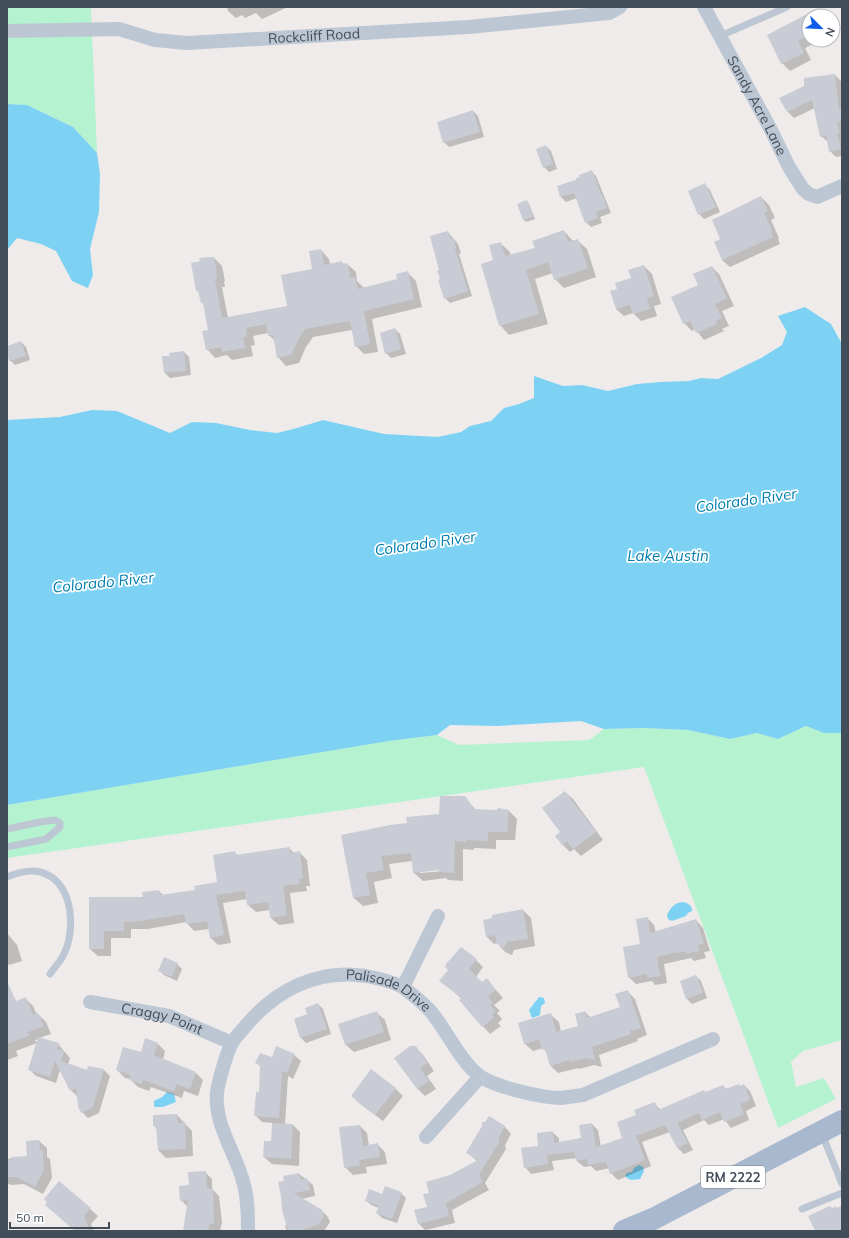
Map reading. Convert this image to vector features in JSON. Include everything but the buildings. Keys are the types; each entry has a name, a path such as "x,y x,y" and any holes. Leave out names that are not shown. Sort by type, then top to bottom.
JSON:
{"main road":[{"name":"RM 2222","path":"624,1231 653,1219 842,1121"}],"street":[{"name":"Rockcliff Road","path":"7,31 119,29 155,40 187,43 469,27 609,13 620,7"},
{"name":"Sandy Acre Lane","path":"704,7 770,128 789,167 803,189 809,194 817,196 842,186"},
{"path":"403,987 438,916"},
{"name":"Palisade Drive","path":"248,1231 248,1206 244,1184 224,1133 218,1113 217,1093 232,1043 252,1017 276,997 302,983 325,976 351,974 378,978 403,987 431,1012 469,1065 480,1076 500,1085 535,1095 561,1098 583,1095 713,1039"},
{"name":"Craggy Point","path":"90,1002 169,1016 232,1043"},
{"path":"426,1137 480,1076"}],"lane":[{"path":"720,36 787,7"},
{"path":"7,829 55,820 60,823 60,827 46,839 7,848"},
{"path":"7,876 20,872 35,871 46,874 56,881 69,904 70,934 63,956 50,974"},
{"path":"821,1132 842,1184"},
{"path":"802,1209 842,1193"}],"green space":[{"path":"7,7 91,7 97,153 73,127 27,105 7,104"},
{"path":"806,726 824,733 842,733 842,1040 803,1051 791,1062 796,1087 824,1078 836,1099 778,1128 644,767 7,858 7,805 389,741 437,735 459,745 589,740 604,729 643,728 688,730 730,739 757,733 778,739"}],"water":[{"path":"7,104 27,105 73,127 97,153 100,174 99,212 90,249 93,275 88,288 72,281 56,251 41,244 17,238 7,250"},
{"name":"Lake Austin","path":"805,307 831,324 842,344 842,733 824,733 806,726 778,739 757,733 730,739 688,730 643,728 604,729 581,721 497,726 450,725 437,735 389,741 7,805 7,420 60,417 92,410 117,411 170,433 192,422 216,423 250,430 277,433 323,420 384,434 438,437 461,432 470,426 491,421 504,408 534,398 534,376 563,386 582,385 608,391 637,384 689,381 701,378 718,379 761,358 782,345 787,332 778,316"},
{"path":"677,903 687,903 691,907 692,911 686,916 672,921 668,919 667,915 671,908"},
{"path":"539,997 544,998 545,1003 541,1006 540,1015 532,1018 529,1010"},
{"path":"167,1092 174,1094 176,1102 163,1107 154,1107 154,1101 162,1097"},
{"path":"639,1165 643,1167 644,1171 640,1179 632,1180 626,1178 625,1176 627,1173 632,1172 634,1168"}],"water label":[{"name":"Colorado River","path":"746,500"},
{"name":"Colorado River","path":"425,543"},
{"name":"Colorado River","path":"103,582"}]}
